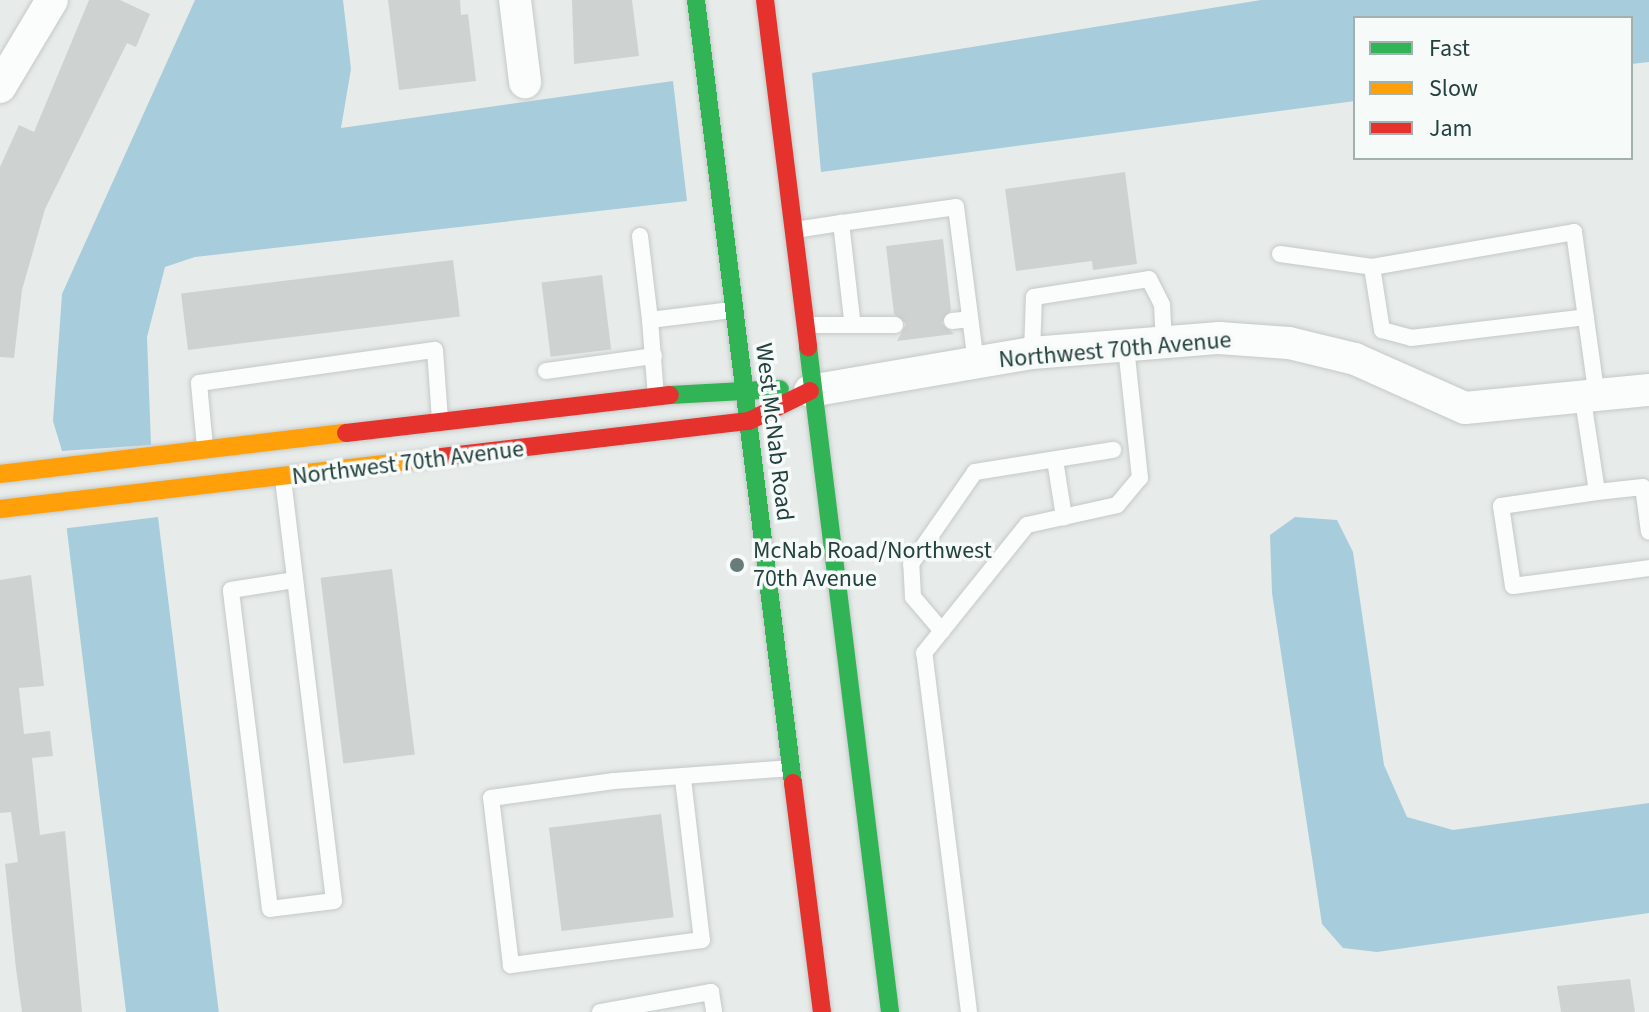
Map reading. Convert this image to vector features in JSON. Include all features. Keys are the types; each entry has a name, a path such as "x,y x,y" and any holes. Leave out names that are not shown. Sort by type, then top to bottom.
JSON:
{"main road":[{"name":"West McNab Road","path":"696,0 822,1012"},
{"name":"West McNab Road","path":"765,0 772,87 890,1012"},
{"name":"Northwest 70th Avenue","path":"0,474 205,454 440,421 743,386 810,391"},
{"name":"Northwest 70th Avenue","path":"0,509 209,484 283,479 749,421 810,391"}],"street":[{"path":"0,87 52,0"},
{"path":"515,0 525,82"},
{"name":"Northwest 70th Avenue","path":"810,391 1032,353 1164,343 1289,343 1355,359 1465,408 1590,399 1649,390"}],"lane":[{"path":"790,231 956,207 976,363"},
{"path":"841,223 852,319"},
{"path":"1280,254 1372,267 1574,232 1586,317 1597,492"},
{"path":"640,236 657,397"},
{"path":"1372,267 1382,330 1411,338 1586,317"},
{"path":"1032,353 1034,297 1149,279 1162,305 1164,343"},
{"path":"650,320 735,310"},
{"path":"802,326 852,319 895,325"},
{"path":"952,321 970,319"},
{"path":"969,1012 924,653 1027,525 1117,505 1140,478 1126,346"},
{"path":"209,484 199,383 435,350 440,421"},
{"path":"546,371 654,356"},
{"path":"942,631 913,597 911,564 975,472 1113,450"},
{"path":"1055,460 1064,517"},
{"path":"283,479 334,901 270,909 231,590 295,580"},
{"path":"1649,532 1643,487 1501,506 1513,586 1649,568"},
{"path":"683,779 702,940 511,965 491,798 791,768"},
{"path":"600,1012 711,992 714,1012"}],"water":[{"path":"195,0 343,0 351,69 341,128 673,81 687,201 195,257 165,267 147,337 151,445 62,451 53,421 62,294"},
{"path":"1261,0 1649,0 1649,62 1633,64 1633,16 1353,16 1353,101 821,172 812,73"},
{"path":"158,517 219,1012 126,1012 67,528"},
{"path":"1295,517 1337,520 1353,552 1384,765 1407,817 1453,830 1649,803 1649,913 1377,952 1343,948 1322,924 1272,593 1270,535"}],"building":[{"path":"89,0 120,0 150,14 136,47 127,43 45,209 22,290 14,358 0,357 0,167 19,125 34,132"},
{"path":"388,0 460,0 461,15 468,14 476,81 399,90"},
{"path":"572,0 632,0 639,56 574,64"},
{"path":"1125,172 1137,264 1093,270 1092,261 1016,271 1005,189"},
{"path":"943,239 951,310 941,323 954,334 897,341 906,324 894,314 886,246"},
{"path":"453,260 460,317 188,350 181,293"},
{"path":"602,275 611,349 551,357 541,282"},
{"path":"392,569 415,755 343,763 321,578"},
{"path":"31,575 44,686 19,688 24,734 50,731 53,756 32,758 40,835 65,831 82,1012 22,1012 16,969 5,864 18,862 11,812 0,813 0,580"},
{"path":"661,814 674,917 562,931 549,828"},
{"path":"1630,979 1635,1012 1561,1012 1557,986"}],"traffic: fast":[{"path":"696,0 793,783"},
{"path":"808,347 890,1012"},
{"path":"670,395 780,389"}],"traffic: slow":[{"path":"0,474 346,433"},
{"path":"0,509 433,458"}],"traffic: jam":[{"path":"765,0 808,347"},
{"path":"433,458 749,421 810,391"},
{"path":"346,433 670,395"},
{"path":"793,783 822,1012"}],"place":[{"name":"McNab Road/Northwest 70th Avenue","path":"737,565"}]}
